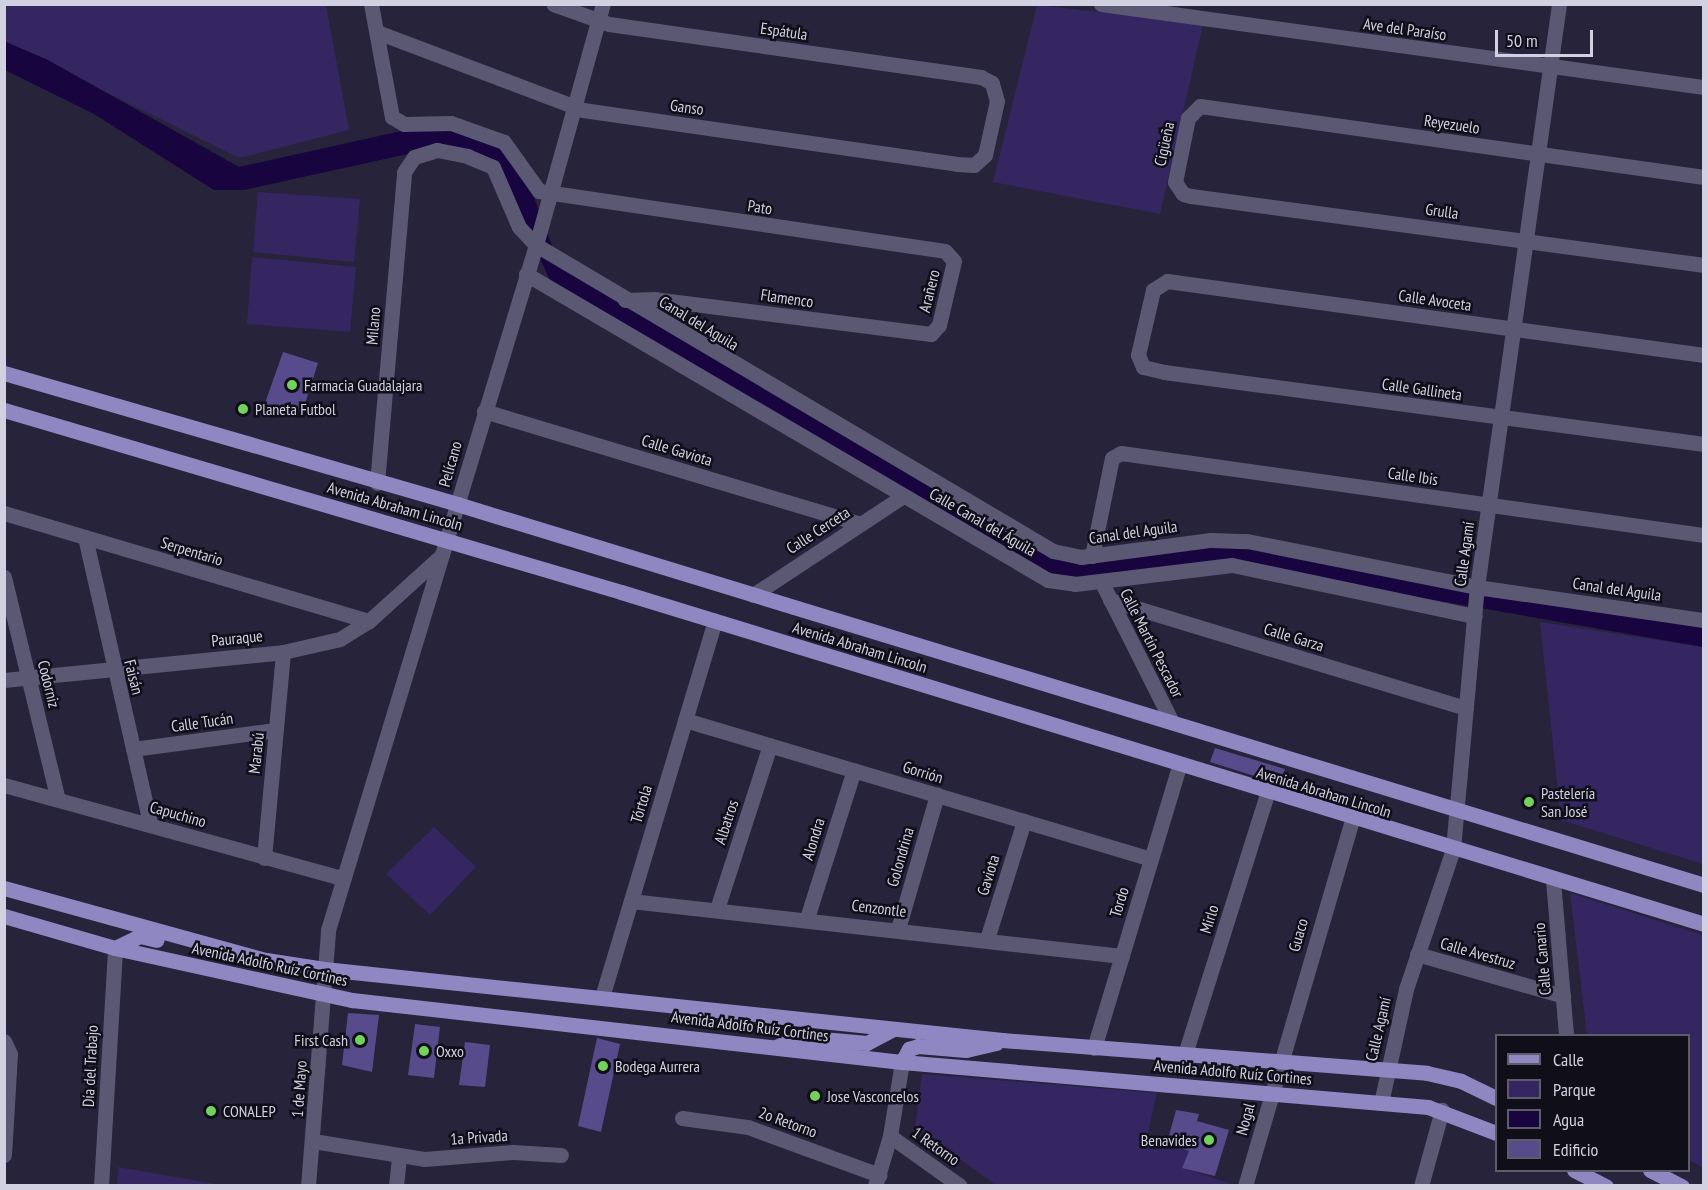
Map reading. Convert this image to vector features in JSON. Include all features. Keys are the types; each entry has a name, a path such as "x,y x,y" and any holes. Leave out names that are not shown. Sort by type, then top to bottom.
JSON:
{"main road":[{"path":"4,373 377,483 457,504 1704,885"},
{"name":"Avenida Abraham Lincoln","path":"4,410 715,621 1267,794 1704,924"},
{"name":"Avenida Adolfo Ruíz Cortines","path":"4,888 227,950 324,969 1002,1040 1387,1069 1444,1076 1495,1097"},
{"name":"Avenida Adolfo Ruíz Cortines","path":"4,916 115,948 322,995 902,1062 1442,1110 1495,1132"},
{"path":"115,948 143,936 193,950 227,950"},
{"path":"776,1047 800,1037 867,1043 893,1029"},
{"path":"902,1062 909,1049 918,1046 966,1050 1002,1040"},
{"path":"1579,1172 1606,1185"},
{"path":"1654,1172 1682,1185"}],"street":[{"path":"371,4 388,110 404,124 447,122 504,142 519,157 534,187 550,195"},
{"name":"Espátula","path":"553,4 598,22 981,77 992,83 997,101 990,140"},
{"name":"Pelícano","path":"324,969 324,949 342,878 536,245 603,4"},
{"name":"Ave del Paraíso","path":"1101,4 1704,87"},
{"name":"Calle Agamí","path":"1381,1103 1387,1069 1417,954 1453,849 1477,591 1540,155 1559,4"},
{"name":"Ganso","path":"377,32 573,107 957,164 981,161 990,140"},
{"name":"Reyezuelo","path":"1195,108 1704,177"},
{"name":"Cigüeña","path":"1178,189 1175,172 1188,118 1195,108"},
{"name":"Canal del Aguila","path":"404,172 414,157 437,150 486,162 497,175 519,226 536,245 625,300 1040,544 1067,555 1092,556 1238,540 1477,591 1704,620"},
{"name":"Milano","path":"377,483 404,172"},
{"name":"Grulla","path":"1178,189 1191,196 1704,265"},
{"name":"Pato","path":"550,195 945,251 952,255 954,267"},
{"name":"Arañero","path":"939,325 954,267"},
{"name":"Calle Canal del Águila","path":"526,274 1048,580 1065,584 1232,565 1475,613"},
{"name":"Calle Avoceta","path":"1139,362 1153,290 1161,282 1704,355"},
{"name":"Flamenco","path":"625,300 655,299 923,334 931,334 939,325"},
{"name":"Calle Gallineta","path":"1139,362 1164,372 1704,444"},
{"name":"Calle Gaviota","path":"484,411 860,524"},
{"name":"Calle Ibis","path":"1092,556 1112,458 1118,453 1704,535"},
{"name":"Calle Cerceta","path":"753,595 903,496"},
{"name":"Serpentario","path":"4,513 369,621"},
{"name":"Faisán","path":"85,537 150,824"},
{"name":"Pauraque","path":"4,680 283,652 340,639 369,621 442,555"},
{"name":"Codorniz","path":"4,577 58,800"},
{"name":"Calle Martín Pescador","path":"1101,580 1172,722"},
{"name":"Calle Garza","path":"1110,600 1466,708"},
{"name":"Tórtola","path":"602,997 715,621"},
{"name":"Marabú","path":"264,858 283,652"},
{"name":"Gorrión","path":"686,720 1151,859"},
{"name":"Calle Tucán","path":"133,749 276,730"},
{"name":"Albatros","path":"717,909 770,745"},
{"name":"Tordo","path":"1094,1048 1179,766"},
{"name":"Alondra","path":"807,918 854,770"},
{"name":"Capuchino","path":"4,785 342,878"},
{"name":"Mirlo","path":"1185,1054 1267,794"},
{"name":"Golondrina","path":"898,929 937,795"},
{"name":"Guaco","path":"1278,1061 1352,819"},
{"name":"Gaviota","path":"987,939 1024,821"},
{"name":"Calle Canario","path":"1553,880 1566,1034"},
{"name":"Cenzontle","path":"631,901 807,918 1122,956"},
{"name":"Día del Trabajo","path":"101,1185 115,948"},
{"name":"Calle Avestruz","path":"1417,954 1563,996"},
{"name":"1 de Mayo","path":"308,1185 324,969"},
{"path":"4,1041 10,1054 4,1155"},
{"name":"Nogal","path":"1245,1185 1278,1061"},
{"path":"877,1180 890,1136 902,1062"},
{"path":"1420,1185 1442,1110"},
{"name":"2o Retorno","path":"682,1118 748,1127 877,1180"},
{"name":"1 Retorno","path":"890,1136 960,1185"},
{"name":"1a Privada","path":"313,1141 399,1158 513,1152 561,1155"},
{"path":"396,1185 399,1158"}],"green space":[{"path":"4,5 326,5 349,130 239,158 5,42"},
{"path":"1037,5 1203,24 1160,214 993,182"},
{"path":"258,192 360,199 354,262 253,252"},
{"path":"252,257 356,267 350,332 247,324"},
{"path":"1540,622 1703,647 1703,864 1561,820"},
{"path":"434,827 476,867 430,915 386,874"},
{"path":"1570,893 1703,935 1703,1168 1690,1161 1690,1034 1587,1034"},
{"path":"922,1074 1157,1093 1147,1136 1189,1151 1183,1168 1237,1186 996,1185 915,1127"},
{"path":"118,1167 221,1185 117,1185"}],"water":[{"path":"4,41 48,60 239,167 442,122 519,157 560,267 1067,555 1211,540 1703,620 1703,647 1245,567 1059,584 550,280 497,166 444,146 244,190 214,190 94,114 5,70"}],"building":[{"name":"Farmacia Guadalajara","path":"283,352 318,363 304,407 289,416 264,406"},
{"path":"1215,748 1285,769 1280,784 1210,762"},
{"name":"First Cash","path":"348,1013 379,1015 372,1072 342,1065"},
{"name":"Oxxo","path":"415,1024 440,1027 434,1078 408,1075"},
{"name":"Bodega Aurrera","path":"597,1038 620,1044 601,1132 578,1126"},
{"path":"465,1042 490,1045 485,1087 459,1085"},
{"name":"Benavides","path":"1176,1110 1199,1114 1197,1121 1229,1130 1215,1176 1182,1168 1189,1151 1167,1143"}],"place":[{"name":"Farmacia Guadalajara","path":"292,385"},
{"name":"Planeta Futbol","path":"243,409"},
{"name":"Pastelería San José","path":"1529,802"},
{"name":"First Cash","path":"360,1040"},
{"name":"Oxxo","path":"424,1051"},
{"name":"Bodega Aurrera","path":"603,1066"},
{"name":"Jose Vasconcelos","path":"815,1096"},
{"name":"CONALEP","path":"211,1111"},
{"name":"Benavides","path":"1209,1140"}]}
